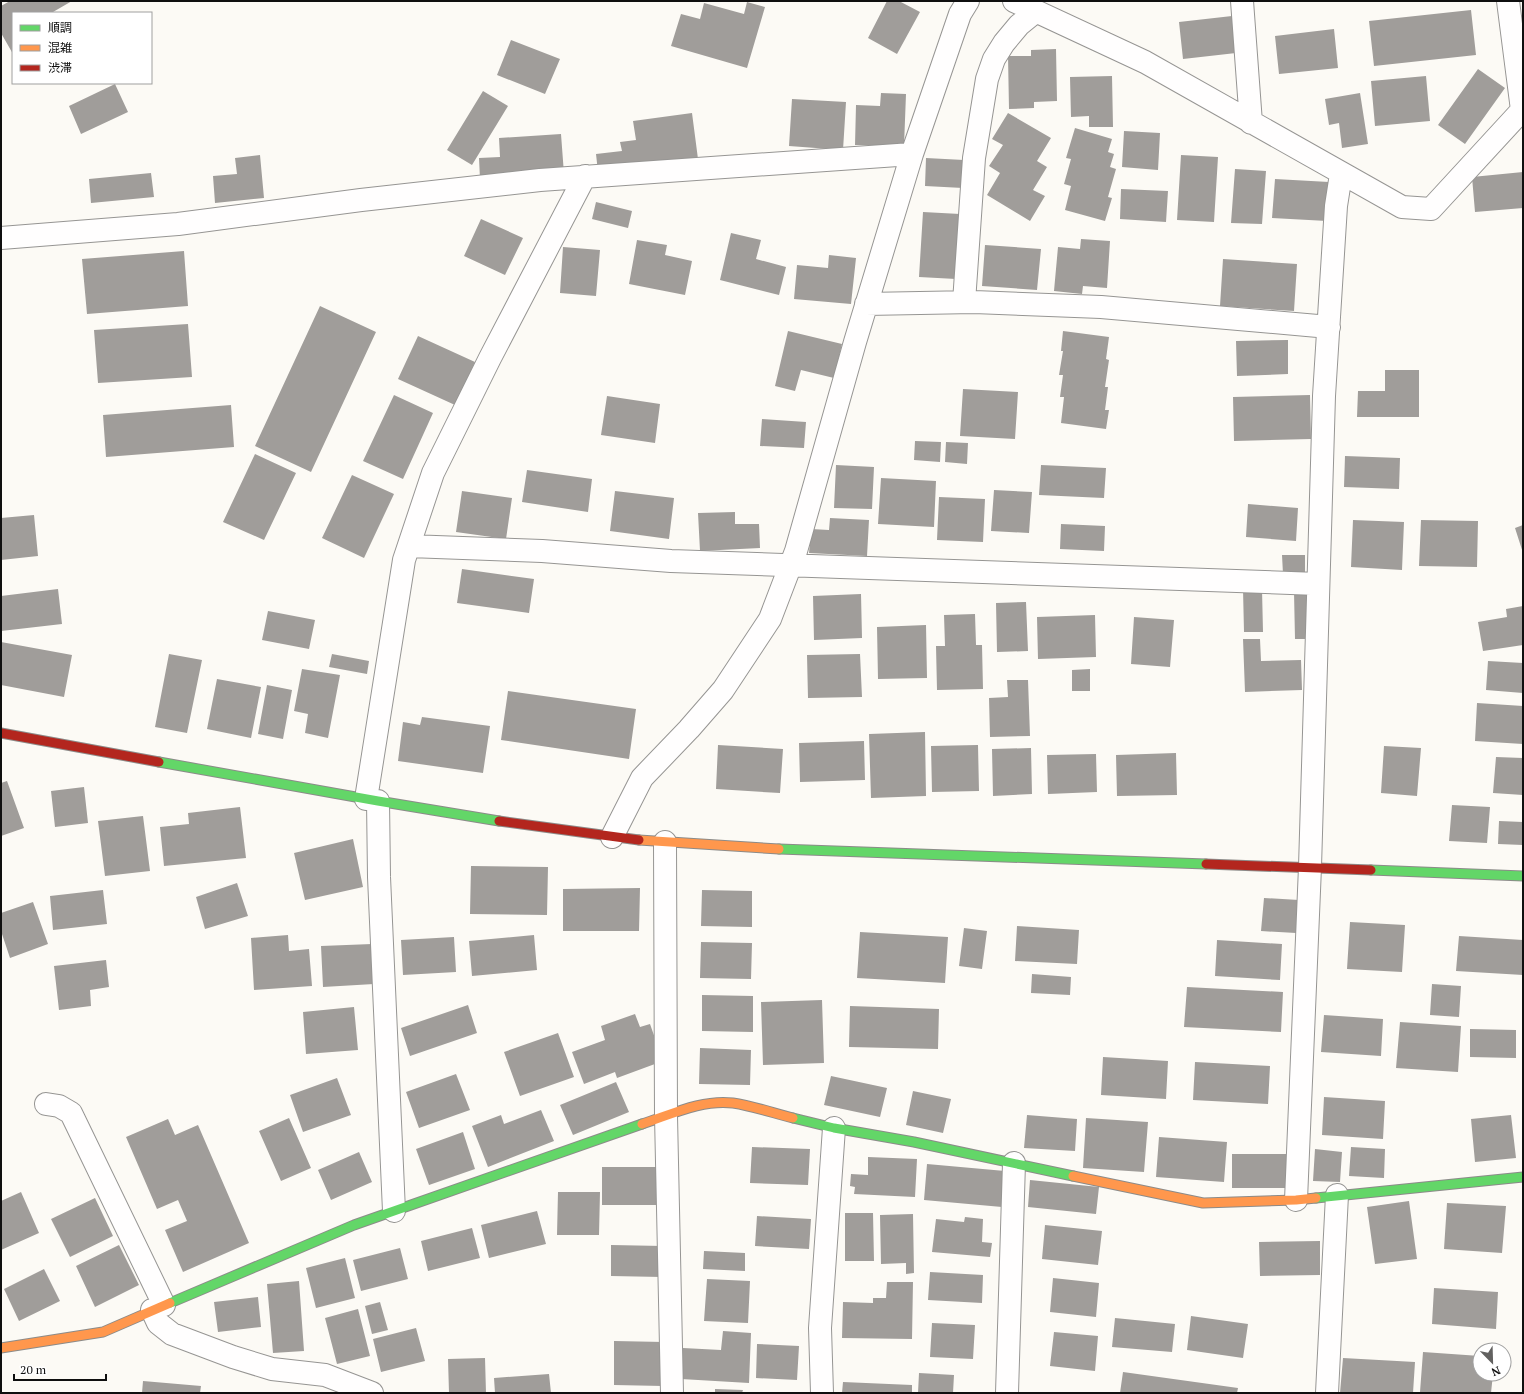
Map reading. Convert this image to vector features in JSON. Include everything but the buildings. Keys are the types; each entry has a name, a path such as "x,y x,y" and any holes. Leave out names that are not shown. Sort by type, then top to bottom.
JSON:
{"street":[{"path":"612,837 642,778 689,729 723,690 770,619 791,564 866,304 912,154 960,14 968,1"},
{"path":"1014,1 1145,62 1402,208 1431,209 1522,110 1508,1"},
{"path":"1242,1 1251,123"},
{"path":"964,302 974,158 987,79 994,59 1004,43 1018,25 1035,12"},
{"path":"1,238 178,224 361,200 585,176 912,154"},
{"path":"1296,1200 1310,867 1324,396 1336,206 1341,174"},
{"path":"394,1211 379,892 372,800 404,560 433,473 490,358 585,176"},
{"path":"866,304 964,302 1101,308 1329,327"},
{"path":"409,546 542,551 671,561 791,564 1318,584"},
{"path":"1,733 372,800 507,822 612,837 664,842 755,848 1310,867 1523,876"},
{"path":"664,842 666,1116 672,1393"},
{"path":"1,1348 103,1332 158,1307 347,1228 666,1116 693,1107 709,1104 732,1103 834,1128 1014,1162 1203,1203 1296,1200 1523,1177"},
{"path":"46,1104 59,1106 71,1113 158,1307 158,1323 172,1334 260,1367 272,1370 325,1375 372,1393"},
{"path":"822,1393 820,1328 834,1128"},
{"path":"1008,1393 1014,1162"},
{"path":"1327,1393 1337,1195"}],"traffic: fast":[{"path":"159,762 499,821"},
{"path":"779,849 1206,864"},
{"path":"1371,870 1523,876"},
{"path":"793,1118 834,1128 914,1142 1073,1176"},
{"path":"170,1303 354,1225 642,1124"},
{"path":"1316,1198 1523,1177"}],"traffic: slow":[{"path":"639,840 779,849"},
{"path":"642,1124 686,1109 721,1102 748,1106 793,1118"},
{"path":"1073,1176 1203,1203 1316,1198"},
{"path":"1,1348 103,1332 170,1303"}],"traffic: jam":[{"path":"1,733 159,762"},
{"path":"499,821 639,840"},
{"path":"1206,864 1371,870"}]}
